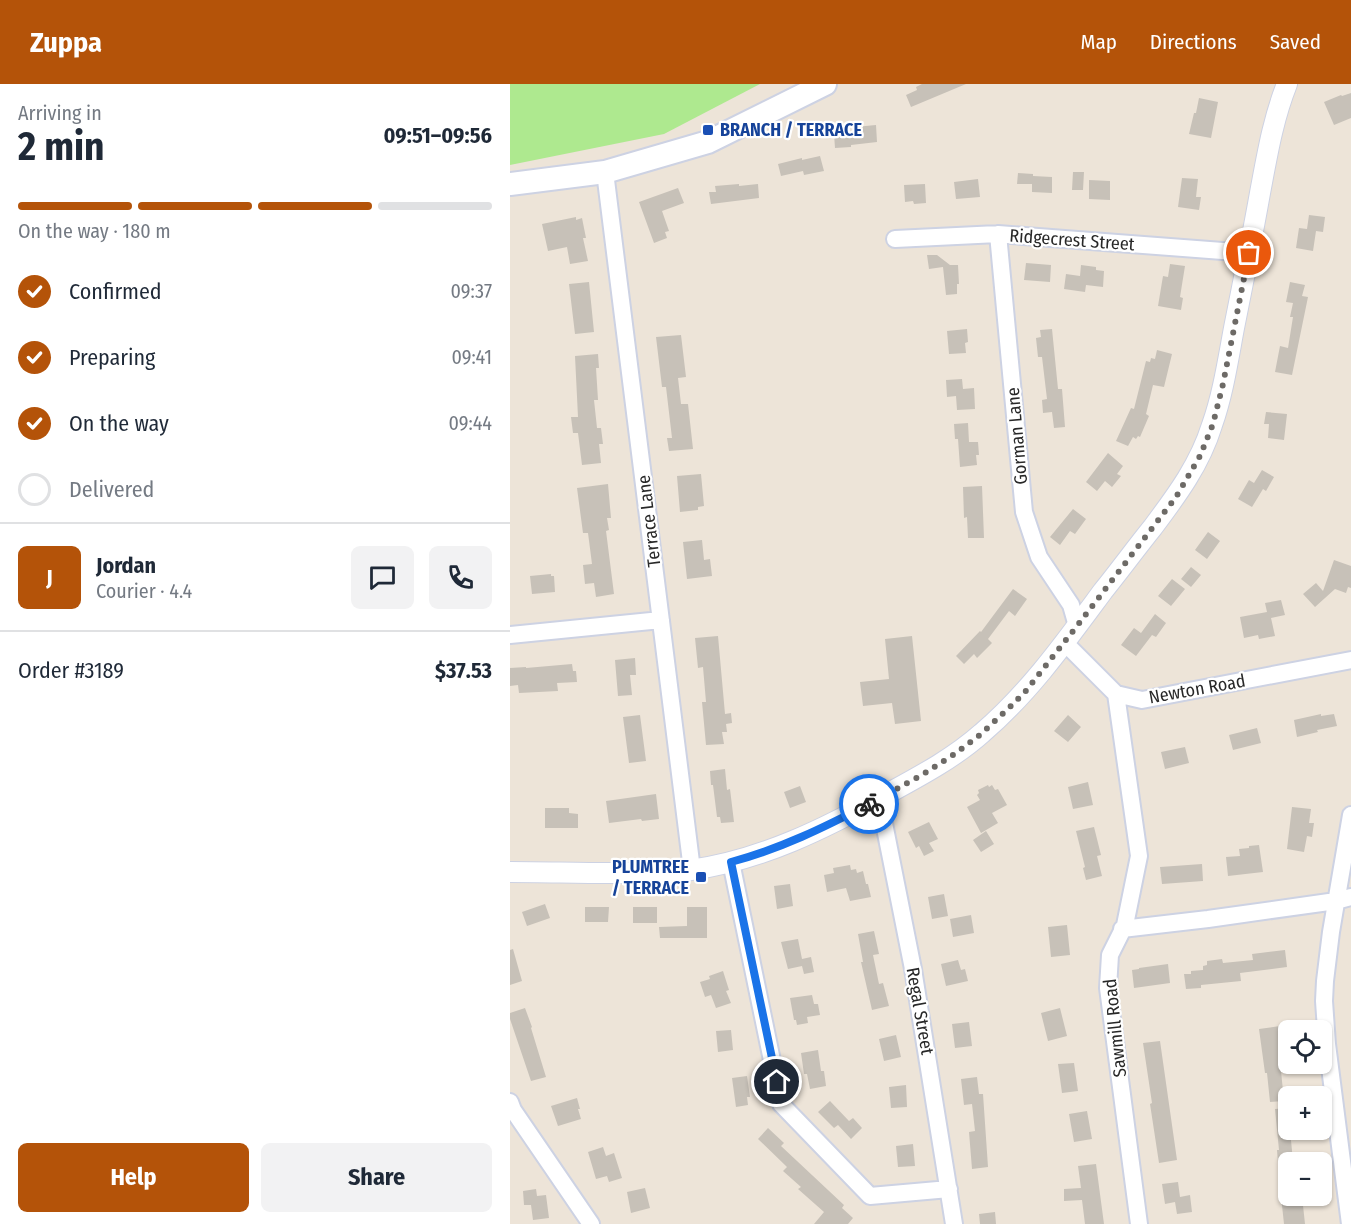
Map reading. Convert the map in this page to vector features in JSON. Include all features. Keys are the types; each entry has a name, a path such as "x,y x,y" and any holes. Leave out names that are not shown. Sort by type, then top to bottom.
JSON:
{"main road":[{"path":"510,184 605,172 708,142 825,84"}],"street":[{"path":"510,872 645,873 692,870 759,854 789,843 879,798 942,762 981,734 1025,692 1176,497 1200,456 1213,424 1223,384 1269,146 1287,84"},
{"name":"Terrace Lane","path":"605,172 692,870"},
{"name":"Ridgecrest Street","path":"895,239 998,234 1249,253"},
{"name":"Gorman Lane","path":"998,234 1024,512 1039,557 1071,605 1077,626"},
{"path":"510,635 661,620"},
{"path":"1064,642 1116,694"},
{"name":"Newton Road","path":"1116,694 1142,700 1351,660"},
{"name":"Sawmill Road","path":"1116,694 1139,856 1125,925 1110,955 1108,988 1139,1224"},
{"name":"Regal Street","path":"879,798 913,969 954,1224"},
{"path":"1350,1224 1327,1044 1324,981 1343,899 1351,815"},
{"path":"731,862 782,1104 870,1196 950,1189"},
{"path":"1122,929 1343,899"},
{"path":"510,1102 513,1110 591,1224"}],"green space":[{"path":"510,84 760,84 664,134 510,165"}],"building":[{"path":"922,84 966,84 911,107 906,95 917,90 916,87"},
{"path":"1351,93 1351,118 1334,125 1324,102"},
{"path":"1199,98 1218,102 1211,138 1189,134"},
{"path":"876,125 877,142 835,148 834,134 856,131 855,127"},
{"path":"820,156 824,171 804,175 803,171 781,176 778,164"},
{"path":"1073,172 1084,172 1083,190 1072,190"},
{"path":"1018,173 1052,177 1052,193 1032,192 1032,184 1017,184"},
{"path":"1182,178 1198,179 1196,197 1201,197 1199,210 1178,207"},
{"path":"978,179 980,197 956,199 954,182"},
{"path":"1089,180 1110,181 1110,200 1089,199"},
{"path":"739,184 739,186 758,184 759,198 711,204 709,192 716,192 715,186"},
{"path":"925,184 926,203 905,202 904,185"},
{"path":"678,188 684,203 662,211 669,231 665,232 667,238 654,243 639,202"},
{"path":"1309,215 1325,217 1323,232 1316,231 1313,251 1296,248 1299,228 1307,229"},
{"path":"576,217 576,220 582,218 588,261 570,264 567,247 548,251 542,224"},
{"path":"927,255 937,255 950,265 958,265 957,294 946,295 943,267 929,269"},
{"path":"1026,263 1051,265 1050,282 1024,280"},
{"path":"1170,264 1185,266 1180,297 1183,298 1181,310 1158,306 1163,276 1168,277"},
{"path":"1081,265 1096,267 1096,270 1104,271 1103,287 1086,285 1085,292 1064,289 1066,274 1080,276"},
{"path":"589,282 594,332 575,334 569,284"},
{"path":"1290,282 1305,285 1302,296 1308,297 1292,375 1275,372 1280,346 1288,348 1293,317 1290,317 1293,303 1286,302"},
{"path":"967,329 966,353 949,354 947,331"},
{"path":"1052,329 1058,389 1062,389 1065,427 1054,428 1052,412 1043,413 1042,400 1047,399 1042,357 1038,357 1036,338 1041,337 1040,330"},
{"path":"681,335 686,377 678,378 681,404 688,404 693,449 669,451 667,438 672,438 666,387 662,387 656,337"},
{"path":"1157,350 1172,354 1164,387 1153,385 1146,414 1149,416 1140,437 1136,439 1133,437 1128,446 1116,441 1131,408 1134,409 1146,361 1150,362 1151,358 1155,359"},
{"path":"598,354 599,368 596,368 598,400 594,400 597,428 601,428 603,444 599,444 601,463 582,465 578,433 573,433 571,417 578,417 575,356"},
{"path":"962,379 963,389 974,388 975,409 957,410 956,396 947,397 946,380"},
{"path":"1266,412 1287,414 1284,440 1268,438 1269,424 1264,424"},
{"path":"968,423 969,442 978,442 979,455 976,455 977,465 960,467 958,439 955,439 954,424"},
{"path":"1108,453 1123,466 1117,474 1121,476 1112,487 1105,481 1097,491 1086,482"},
{"path":"1262,470 1274,477 1266,491 1263,489 1252,507 1238,499 1249,480 1254,483"},
{"path":"701,474 704,506 698,507 698,510 680,512 677,476"},
{"path":"608,484 611,518 607,518 609,530 606,531 614,594 596,597 594,583 585,584 583,565 592,564 588,533 583,533 577,488"},
{"path":"982,486 984,538 968,538 967,517 964,518 963,487"},
{"path":"1073,509 1086,519 1075,534 1070,531 1060,545 1050,537"},
{"path":"1208,532 1220,541 1207,559 1195,550"},
{"path":"702,540 704,560 710,559 712,576 687,579 683,542"},
{"path":"1334,560 1351,566 1351,588 1348,587 1346,593 1335,589 1315,607 1303,594 1316,583 1323,591"},
{"path":"1191,567 1201,575 1191,587 1181,579"},
{"path":"551,574 554,576 555,592 532,594 530,576"},
{"path":"1172,579 1185,589 1171,606 1158,596"},
{"path":"1013,589 1027,599 1015,616 1009,611 988,639 992,643 977,658 974,654 964,664 956,656 981,632"},
{"path":"1281,600 1285,615 1271,618 1275,636 1259,639 1258,635 1244,638 1240,617 1267,612 1265,603"},
{"path":"1155,614 1166,623 1156,637 1152,635 1136,656 1121,645 1134,628 1141,633"},
{"path":"718,636 725,714 731,713 732,723 726,724 727,732 722,732 724,744 706,745 702,702 706,702 703,667 698,668 695,638"},
{"path":"912,636 921,721 895,724 892,703 863,706 860,682 889,679 885,639"},
{"path":"635,658 636,675 630,675 632,695 618,696 615,660"},
{"path":"572,664 573,671 576,671 577,682 557,683 558,691 519,693 518,685 510,686 510,668"},
{"path":"1321,714 1321,716 1334,714 1337,726 1297,737 1294,720"},
{"path":"640,715 646,761 629,763 623,717"},
{"path":"1068,715 1081,727 1068,742 1054,731"},
{"path":"1257,728 1261,743 1233,750 1229,735"},
{"path":"1185,747 1189,763 1165,769 1161,752"},
{"path":"725,769 734,822 721,823 720,817 717,817 710,771"},
{"path":"1088,782 1093,805 1073,809 1068,787"},
{"path":"988,785 989,787 992,785 995,790 998,789 1007,805 992,813 998,823 981,833 967,807 980,800 977,795 978,790"},
{"path":"800,786 806,802 790,808 784,792"},
{"path":"656,794 659,819 609,823 606,801"},
{"path":"1292,807 1311,809 1309,823 1314,823 1312,837 1307,836 1304,852 1287,849"},
{"path":"545,808 569,808 569,813 578,814 578,828 545,828"},
{"path":"929,822 938,839 929,843 934,851 924,856 919,846 916,848 908,832"},
{"path":"1094,827 1101,855 1097,856 1102,876 1086,880 1076,831"},
{"path":"986,831 994,844 981,852 973,840"},
{"path":"1259,845 1263,872 1228,876 1226,857 1240,856 1239,849"},
{"path":"1202,864 1203,881 1162,884 1160,867"},
{"path":"850,865 851,870 856,869 857,873 863,871 871,897 850,901 846,888 827,892 824,875 834,873 833,868"},
{"path":"790,884 793,906 777,909 774,886"},
{"path":"944,894 948,916 932,919 928,897"},
{"path":"545,904 550,918 527,926 522,912"},
{"path":"585,907 609,907 608,922 585,922"},
{"path":"633,907 657,907 657,923 633,923"},
{"path":"687,907 707,907 707,938 660,938 659,927 687,926"},
{"path":"971,915 974,933 953,937 950,919"},
{"path":"1067,925 1070,955 1051,957 1048,927"},
{"path":"874,931 879,954 873,955 879,984 883,983 889,1006 872,1010 861,962 863,962 858,934"},
{"path":"798,939 802,959 811,957 814,972 804,974 802,966 788,969 781,942"},
{"path":"513,949 522,981 510,985 510,950"},
{"path":"1285,950 1287,967 1240,973 1241,981 1186,989 1184,974 1203,970 1207,961 1222,959 1223,963 1253,960 1252,954"},
{"path":"958,960 961,970 965,969 968,981 946,986 941,964"},
{"path":"1168,964 1170,983 1134,988 1132,970"},
{"path":"723,971 729,990 726,991 731,1003 716,1008 711,995 705,997 700,982"},
{"path":"812,995 814,1004 818,1004 820,1015 807,1017 808,1023 797,1025 790,998"},
{"path":"525,1008 546,1077 531,1081 510,1019 510,1013"},
{"path":"1060,1008 1067,1036 1048,1041 1041,1013"},
{"path":"969,1022 972,1046 955,1048 952,1024"},
{"path":"1278,1026 1278,1074 1281,1074 1282,1086 1278,1086 1278,1101 1270,1102 1259,1029"},
{"path":"731,1030 733,1050 718,1052 716,1031"},
{"path":"896,1035 901,1057 884,1061 879,1039"},
{"path":"1160,1041 1177,1160 1159,1163 1143,1043"},
{"path":"818,1050 826,1086 810,1089 807,1074 804,1074 801,1053"},
{"path":"1074,1063 1078,1091 1062,1093 1058,1064"},
{"path":"747,1076 750,1097 747,1097 748,1105 736,1107 732,1078"},
{"path":"977,1077 979,1094 983,1094 988,1167 972,1169 969,1132 975,1131 972,1104 964,1105 961,1079"},
{"path":"906,1085 907,1107 891,1108 889,1087"},
{"path":"577,1098 581,1119 558,1126 551,1106"},
{"path":"830,1101 849,1121 853,1118 862,1128 851,1139 838,1125 834,1128 818,1112"},
{"path":"1275,1109 1278,1109 1278,1140"},
{"path":"1087,1111 1092,1139 1074,1142 1069,1114"},
{"path":"768,1128 784,1143 781,1146 844,1205 842,1208 853,1218 848,1224 814,1224 824,1212 798,1189 801,1187 783,1171 787,1167 758,1139"},
{"path":"1278,1140 1291,1140 1292,1152 1278,1152 1278,1163 1277,1150 1279,1150"},
{"path":"913,1144 915,1166 898,1167 896,1146"},
{"path":"603,1147 606,1156 614,1153 622,1178 609,1182 607,1176 596,1179 588,1152"},
{"path":"1096,1164 1104,1224 1085,1224 1082,1200 1064,1201 1064,1189 1081,1188 1078,1166"},
{"path":"1178,1182 1180,1197 1190,1195 1192,1212 1177,1214 1175,1202 1165,1204 1162,1184"},
{"path":"645,1188 650,1208 631,1213 627,1192"},
{"path":"536,1189 537,1196 546,1195 549,1218 533,1220 531,1205 524,1205 523,1191"},
{"path":"1282,1206 1303,1206 1305,1224 1284,1224"},
{"path":"995,1212 996,1224 980,1224 979,1214"}],"way so far":[{"path":"869,804 956,753 981,734 1025,692 1176,497 1193,470 1213,424 1249,253"}],"place":[{"name":"BRANCH / TERRACE","path":"708,130"},
{"name":"PLUMTREE / TERRACE","path":"701,877"}],"route":[{"path":"777,1082 731,862 789,843 869,804"}]}
